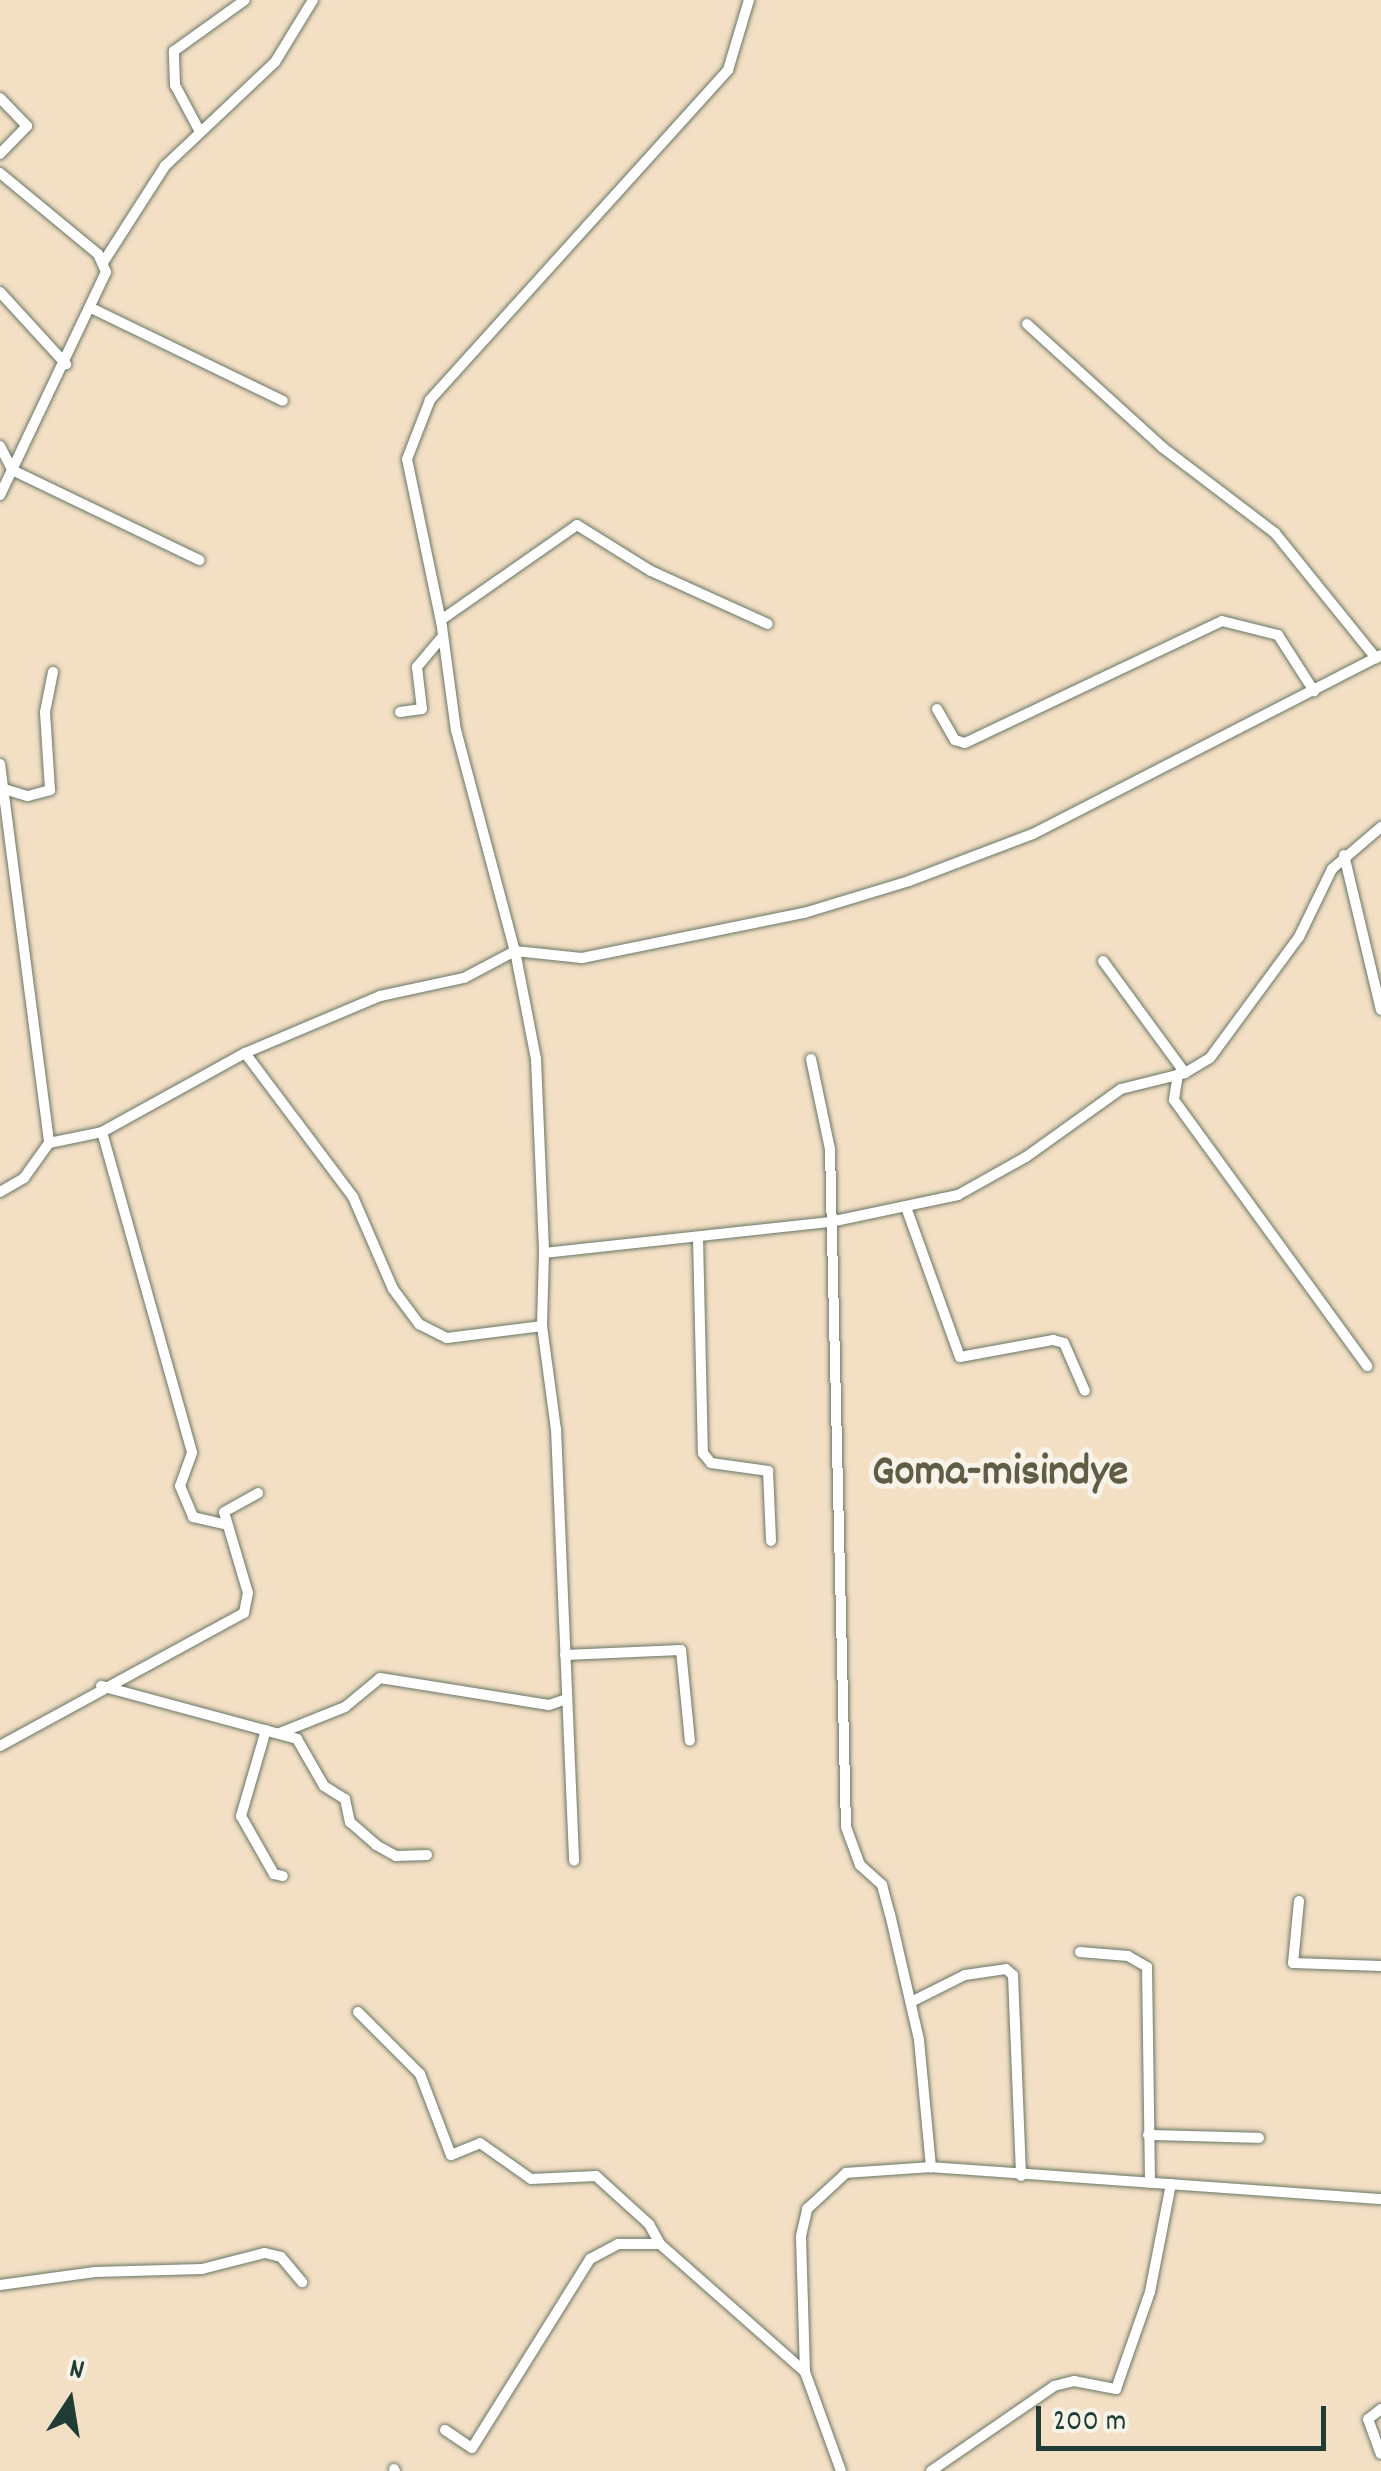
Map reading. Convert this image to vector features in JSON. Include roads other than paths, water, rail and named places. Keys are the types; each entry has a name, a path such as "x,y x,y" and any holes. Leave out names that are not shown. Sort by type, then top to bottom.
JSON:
{"street":[{"path":"199,130 175,86 174,51 245,0"},
{"path":"0,495 104,279 104,261 165,166 275,62 313,0"},
{"path":"574,1862 557,1447 542,1326 544,1253 536,1059 515,951 456,730 444,636 407,466 424,407 702,104 728,70 749,0"},
{"path":"0,98 27,126 0,154"},
{"path":"0,172 104,261"},
{"path":"0,292 66,364"},
{"path":"91,308 283,400"},
{"path":"49,1142 102,1132 245,1052 380,996 464,978 515,951 582,958 858,898 1033,834 1379,657 1275,533 1162,447 1028,324"},
{"path":"0,446 12,470 199,560"},
{"path":"441,620 577,525 662,576 768,624"},
{"path":"936,709 955,740 965,744 1222,621 1278,634 1314,691"},
{"path":"400,712 422,710 417,668 444,636"},
{"path":"1,788 28,796 50,790 45,712 53,672"},
{"path":"0,764 49,1142 24,1178 0,1192"},
{"path":"544,1253 830,1222 907,1210 958,1195 1026,1158 1121,1089 1181,1074 1210,1058 1243,1018 1344,856 1381,827"},
{"path":"1344,856 1381,1010"},
{"path":"1103,961 1181,1074 1174,1100 1367,1366"},
{"path":"245,1052 353,1197 393,1289 419,1324 447,1338 542,1326"},
{"path":"811,1058 830,1150 846,1827 860,1865 882,1885 912,2002 931,2167"},
{"path":"102,1132 192,1453 180,1486 193,1517 227,1525"},
{"path":"907,1210 960,1356 1053,1340 1064,1343 1084,1391"},
{"path":"698,1237 703,1453 711,1463 768,1471 771,1541"},
{"path":"0,1746 100,1686 248,1610 227,1525 228,1505 258,1493"},
{"path":"565,1655 682,1650 690,1741"},
{"path":"280,1734 345,1706 380,1678 549,1705 566,1699"},
{"path":"100,1686 302,1742 324,1786 344,1799 348,1819 376,1845 396,1856 427,1855"},
{"path":"266,1730 241,1816 274,1874 284,1876"},
{"path":"1299,1901 1293,1963 1381,1966"},
{"path":"1080,1952 1128,1956 1147,1967 1150,2182"},
{"path":"912,2002 965,1975 1006,1969 1013,1975 1021,2176"},
{"path":"358,2012 420,2074 451,2155 480,2143 530,2179 596,2176 649,2224 660,2244 805,2372"},
{"path":"1148,2136 1259,2138"},
{"path":"840,2471 805,2372 802,2236 807,2209 846,2173 931,2167 1381,2199"},
{"path":"932,2471 1054,2386 1074,2382 1116,2390 1150,2292 1171,2184"},
{"path":"445,2430 472,2448 590,2259 618,2244 660,2244"},
{"path":"0,2285 95,2272 202,2268 265,2252 281,2257 302,2282"},
{"path":"1381,2408 1368,2418 1381,2454"}],"district":[{"name":"Goma-misindye","path":"1000,1475"}]}
